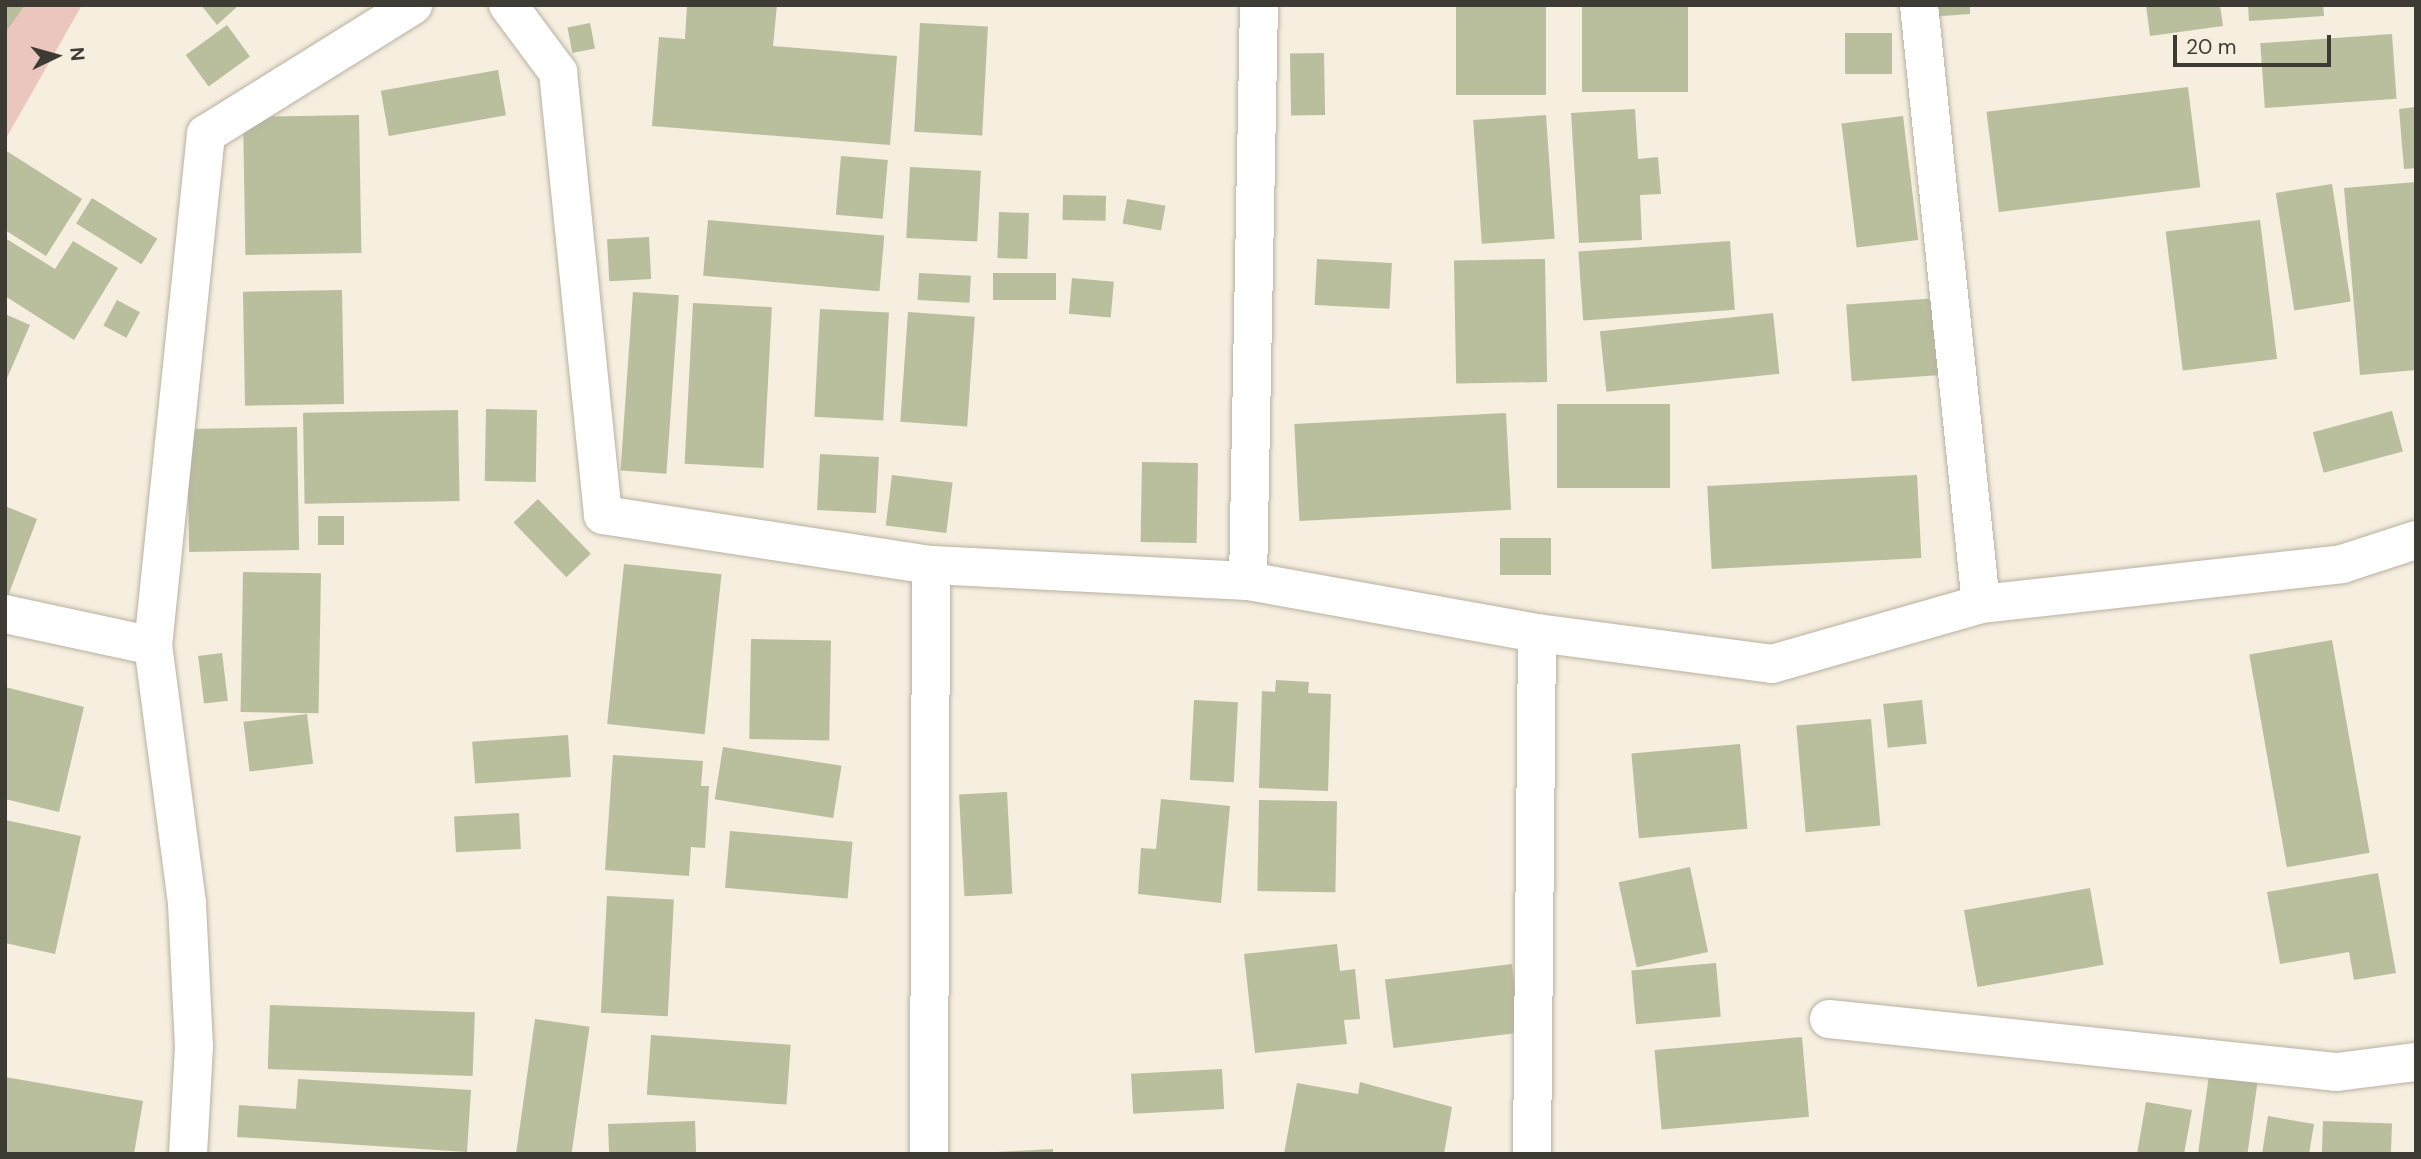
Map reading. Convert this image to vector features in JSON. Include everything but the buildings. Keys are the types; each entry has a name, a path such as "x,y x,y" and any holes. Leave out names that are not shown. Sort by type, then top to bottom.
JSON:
{"street":[{"path":"188,1154 194,1047 187,903 152,646 206,134 413,5"},
{"path":"508,5 558,72 603,515 931,565 1248,580 1537,633 1772,664 1980,604 2342,564 2416,540"},
{"path":"1248,580 1259,5"},
{"path":"1919,5 1980,604"},
{"path":"929,1154 931,565"},
{"path":"5,614 152,646"},
{"path":"1532,1154 1537,633"},
{"path":"1829,1019 2337,1072 2416,1062"}],"shaded area":[{"path":"5,5 82,5 5,140"}]}
